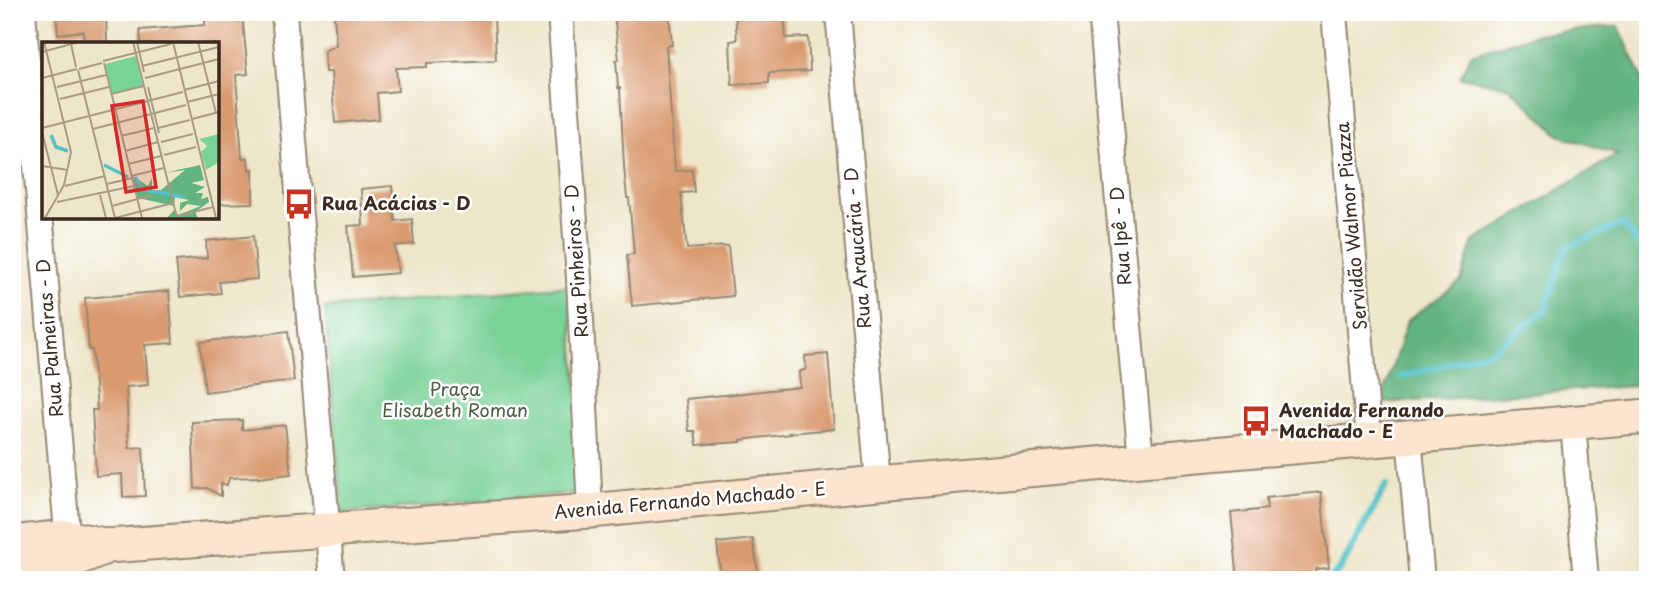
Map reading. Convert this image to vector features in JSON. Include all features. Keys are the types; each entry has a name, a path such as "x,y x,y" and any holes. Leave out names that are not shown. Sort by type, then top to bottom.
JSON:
{"street":[{"name":"Rua Palmeiras - D","path":"23,12 69,559"},
{"path":"284,12 332,580"},
{"name":"Rua Pinheiros - D","path":"560,12 579,279 590,511"},
{"name":"Rua Araucária - D","path":"838,12 878,483"},
{"name":"Rua Ipê - D","path":"1101,12 1141,460"},
{"name":"Servidão Walmor Piazza","path":"1334,12 1369,441"},
{"name":"Avenida Fernando Machado - E","path":"12,573 69,559 108,545 590,511 878,483 1648,416"},
{"path":"1573,423 1586,580"},
{"path":"1409,437 1422,580"},
{"name":"Avenida Fernando Machado - E","path":"12,543 69,559"}],"green space":[{"path":"1618,26 1645,83 1648,83 1648,385 1381,403 1407,321 1461,281 1473,242 1618,154 1559,135 1510,87 1460,77 1471,54 1537,34"},
{"name":"Praça Elisabeth Roman","path":"569,286 586,492 342,513 325,308"}],"building":[{"path":"56,12 106,12 107,42 84,42 83,31 58,34"},
{"path":"205,12 242,12 248,74 236,75 242,158 248,158 249,170 253,169 253,203 219,204 219,42 141,42 140,30 205,25"},
{"path":"334,12 431,12 431,15 489,12 490,17 494,16 496,60 427,63 427,67 396,68 398,91 377,93 379,119 335,123 331,72 325,72 324,51 336,45"},
{"path":"614,12 669,12 672,45 666,46 675,171 692,170 694,192 681,193 687,249 728,246 733,296 632,306 627,255 634,254 624,167"},
{"path":"735,12 784,12 786,38 808,37 810,71 769,73 769,83 732,85 730,41 737,40"},
{"path":"392,186 395,221 412,219 414,244 395,246 398,273 353,277 348,226 363,225 361,189"},
{"path":"253,236 257,279 219,282 221,293 180,297 176,261 207,258 206,241"},
{"path":"169,291 173,343 145,345 148,385 126,387 129,448 143,447 145,496 123,497 122,474 96,476 92,410 97,410 85,298"},
{"path":"288,331 294,381 205,392 200,342"},
{"path":"828,354 834,429 790,433 741,442 697,445 695,431 689,431 686,399 800,387 799,372 806,369 805,356"},
{"path":"242,420 242,430 285,425 291,474 229,478 227,485 221,484 221,496 207,488 195,489 192,422"},
{"path":"1321,492 1329,568 1315,569 1316,580 1238,580 1231,513 1267,509 1266,498"},
{"path":"753,539 759,580 721,580 717,543"}],"waterway":[{"path":"1401,377 1491,351 1545,311 1566,247 1623,224 1648,256"},
{"path":"1330,580 1341,568 1386,485"}],"place":[{"name":"Rua Acácias - D","path":"299,204"},
{"name":"Avenida Fernando Machado - E","path":"1256,421"}]}
